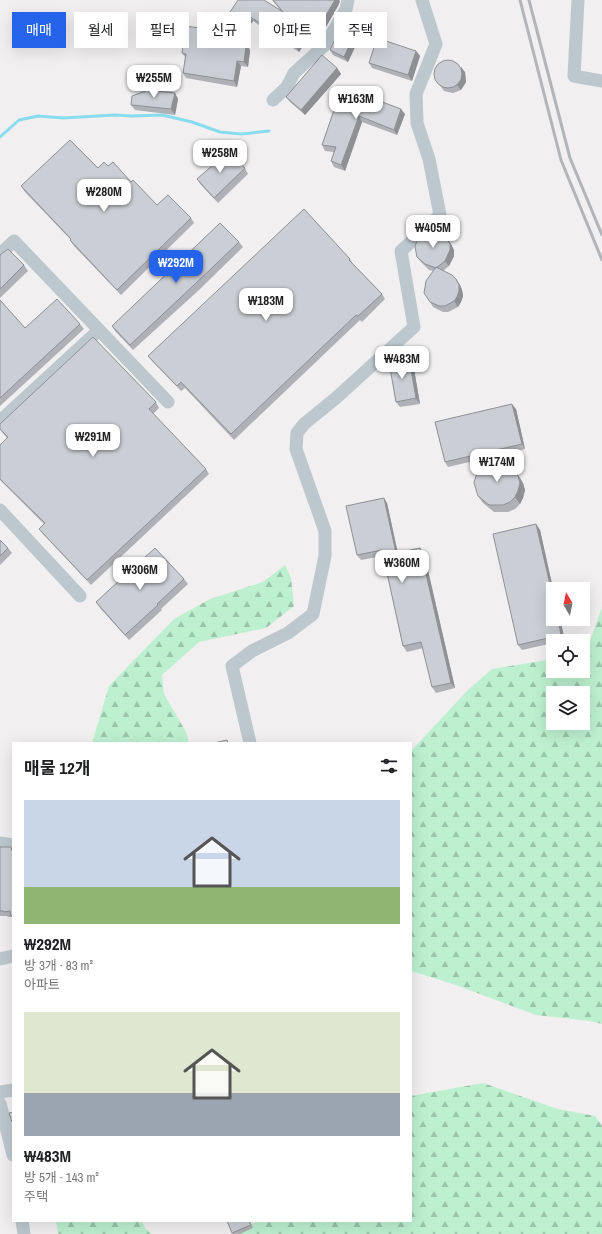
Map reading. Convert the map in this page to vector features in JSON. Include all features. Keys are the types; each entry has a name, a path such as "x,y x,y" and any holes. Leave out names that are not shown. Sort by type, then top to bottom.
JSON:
{"street":[{"path":"273,100 287,87 294,73 324,46 346,9 348,0"},
{"path":"250,742 232,666 252,651 288,634 313,614 325,556 324,531 296,449 297,433 304,424 336,398 414,327 401,251 440,215 429,159 417,123 416,94 436,44 422,0"},
{"path":"578,0 574,76 602,81"},
{"path":"0,254 14,241 168,402"},
{"path":"0,421 99,330"},
{"path":"0,510 80,596"},
{"path":"0,843 12,845"},
{"path":"0,959 12,956"},
{"path":"0,1092 12,1090"},
{"path":"0,1103 12,1152"},
{"path":"22,1222 24,1234"}],"green space":[{"path":"285,565 291,578 294,606 266,628 199,642 162,675 164,694 186,732 189,742 92,742 109,686 174,619 210,599 263,582"},
{"path":"602,607 602,1024 590,1021 536,1015 453,984 412,971 412,750 468,690 492,669 546,660 546,678 590,678 590,641"},
{"path":"483,1083 558,1109 595,1116 602,1126 602,1234 233,1234 256,1222 412,1222 412,1096"},
{"path":"56,1222 142,1222 145,1228 152,1234 58,1234"}],"building":[{"path":"238,0 264,0 283,12 259,12 259,23 251,17 251,12 230,12"},
{"path":"273,0 335,0 326,15 326,12 283,12"},
{"path":"189,27 197,28 197,48 246,48 244,62 237,61 234,81 183,73 186,54 182,53 183,48 189,48"},
{"path":"334,41 334,48 348,48 344,57 330,50"},
{"path":"387,41 416,51 408,75 369,63 374,48 387,48"},
{"path":"322,55 337,68 301,110 286,97"},
{"path":"448,60 458,64 462,74 458,84 448,88 438,84 434,74 438,64"},
{"path":"342,87 401,109 394,130 359,116 341,165 331,161 336,147 322,145"},
{"path":"148,90 175,93 171,109 131,105 132,96"},
{"path":"70,140 98,168 104,162 108,166 113,162 131,182 133,180 157,205 168,195 191,218 117,290 21,186"},
{"path":"218,153 234,158 245,168 214,198 197,179 213,165 210,162"},
{"path":"304,209 350,259 349,260 382,294 358,316 356,315 231,434 181,382 177,386 148,356"},
{"path":"220,223 239,242 130,345 112,326"},
{"path":"438,232 447,239 450,244 450,250 445,261 436,268 425,264 417,257 415,246 421,236 426,233"},
{"path":"8,249 24,265 0,289 0,255"},
{"path":"436,267 452,275 459,285 457,297 454,301 445,306 439,306 430,302 424,293 426,281"},
{"path":"57,299 80,324 0,398 0,300 25,328"},
{"path":"93,337 156,402 149,409 206,469 87,580 39,529 45,523 0,479 0,445 8,437 0,429 0,424"},
{"path":"409,358 416,398 396,402 389,362"},
{"path":"512,404 522,444 445,462 435,422"},
{"path":"492,458 508,464 514,469 520,483 515,497 510,502 503,505 489,505 478,496 474,483 480,469"},
{"path":"384,498 396,553 420,548 451,683 432,687 421,642 403,646 382,550 357,555 346,506"},
{"path":"536,524 549,582 546,582 546,626 559,626 561,634 546,634 546,638 518,645 493,534"},
{"path":"0,540 8,548 0,556"},
{"path":"155,548 184,579 125,635 96,602"},
{"path":"0,847 11,847 12,916 10,911 0,911"},
{"path":"12,1112 12,1122 9,1113"},
{"path":"227,1222 250,1222 251,1225 232,1233"}],"waterway":[{"path":"0,137 19,120 38,116 63,118 115,115 162,115 192,122 220,132 241,134 269,131"}],"railway":[{"path":"520,0 561,160 602,260"},
{"path":"529,0 570,158 602,235"}]}
